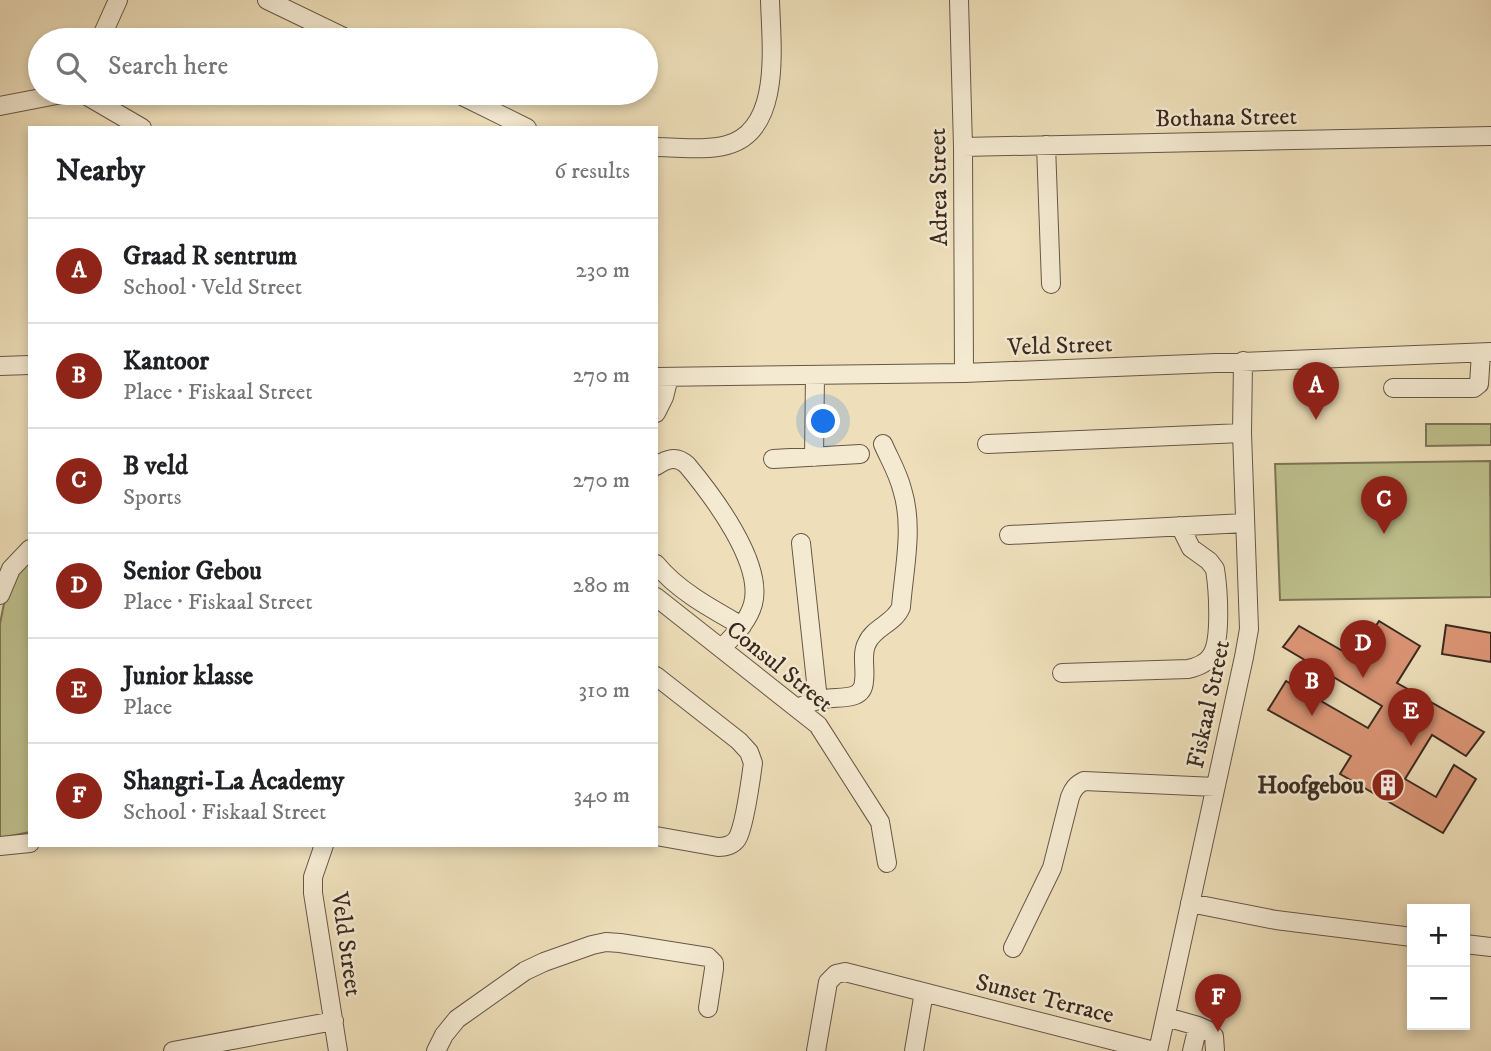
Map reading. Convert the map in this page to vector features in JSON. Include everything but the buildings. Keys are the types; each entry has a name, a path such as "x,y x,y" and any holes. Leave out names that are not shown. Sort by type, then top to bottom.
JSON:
{"street":[{"path":"105,28 118,0"},
{"path":"267,0 325,28"},
{"path":"658,147 719,147 735,142 748,132 762,114 770,88 770,0"},
{"name":"Adrea Street","path":"959,0 964,373"},
{"path":"0,106 28,101"},
{"path":"103,105 139,126"},
{"path":"480,105 523,126"},
{"name":"Bothana Street","path":"963,147 1491,136"},
{"path":"1046,145 1051,284"},
{"path":"1393,388 1474,388 1480,382 1486,353"},
{"name":"Veld Street","path":"658,409 664,397 663,377 964,373 1486,353"},
{"path":"1,360 28,365"},
{"name":"Fiskaal Street","path":"1156,1051 1166,1017 1249,629 1242,433 1243,361"},
{"path":"814,457 815,375"},
{"path":"988,444 1242,433"},
{"path":"798,708 818,700 860,693 864,683 864,652 868,640 894,618 901,607 908,514 902,488 883,444"},
{"path":"773,458 860,454"},
{"path":"658,465 671,458 682,461 737,536 748,562 754,588 752,608 742,626 722,649"},
{"path":"1009,535 1245,523"},
{"path":"1062,673 1188,669 1200,666 1210,658 1217,638 1215,569 1191,548 1180,526"},
{"path":"801,543 818,700"},
{"path":"0,595 11,569 28,551"},
{"path":"658,566 686,591 742,626"},
{"name":"Consul Street","path":"658,599 820,728 877,816 887,863"},
{"path":"658,678 745,747 752,763 740,831 734,842 718,847 658,836"},
{"path":"1013,948 1052,868 1070,797 1079,784 1084,781 1215,787"},
{"path":"0,846 28,843"},
{"name":"Veld Street","path":"323,847 313,877 313,893 338,1051"},
{"path":"1189,903 1276,920 1407,936"},
{"path":"436,1051 457,1019 525,971 606,942 708,957 714,966 708,1008"},
{"path":"1470,945 1491,947"},
{"name":"Sunset Terrace","path":"816,1051 826,988 831,977 853,973 1156,1051"},
{"path":"914,1051 923,992"},
{"path":"1166,1017 1207,1030 1214,1036 1215,1051"},
{"path":"173,1051 334,1021"},
{"path":"1192,1051 1198,1026"}],"green space":[{"path":"1426,424 1491,424 1491,445 1426,446"},
{"path":"1490,461 1491,597 1280,600 1275,464"},
{"path":"28,562 28,832 0,838 0,624 8,589"}],"place":[{"name":"Graad R sentrum","path":"1316,420"},
{"name":"B veld","path":"1384,534"},
{"name":"Senior Gebou","path":"1363,678"},
{"name":"Kantoor","path":"1312,716"},
{"name":"Junior klasse","path":"1411,746"},
{"name":"Hoofgebou","path":"1388,785"},
{"name":"Shangri-La Academy","path":"1218,1032"}]}
